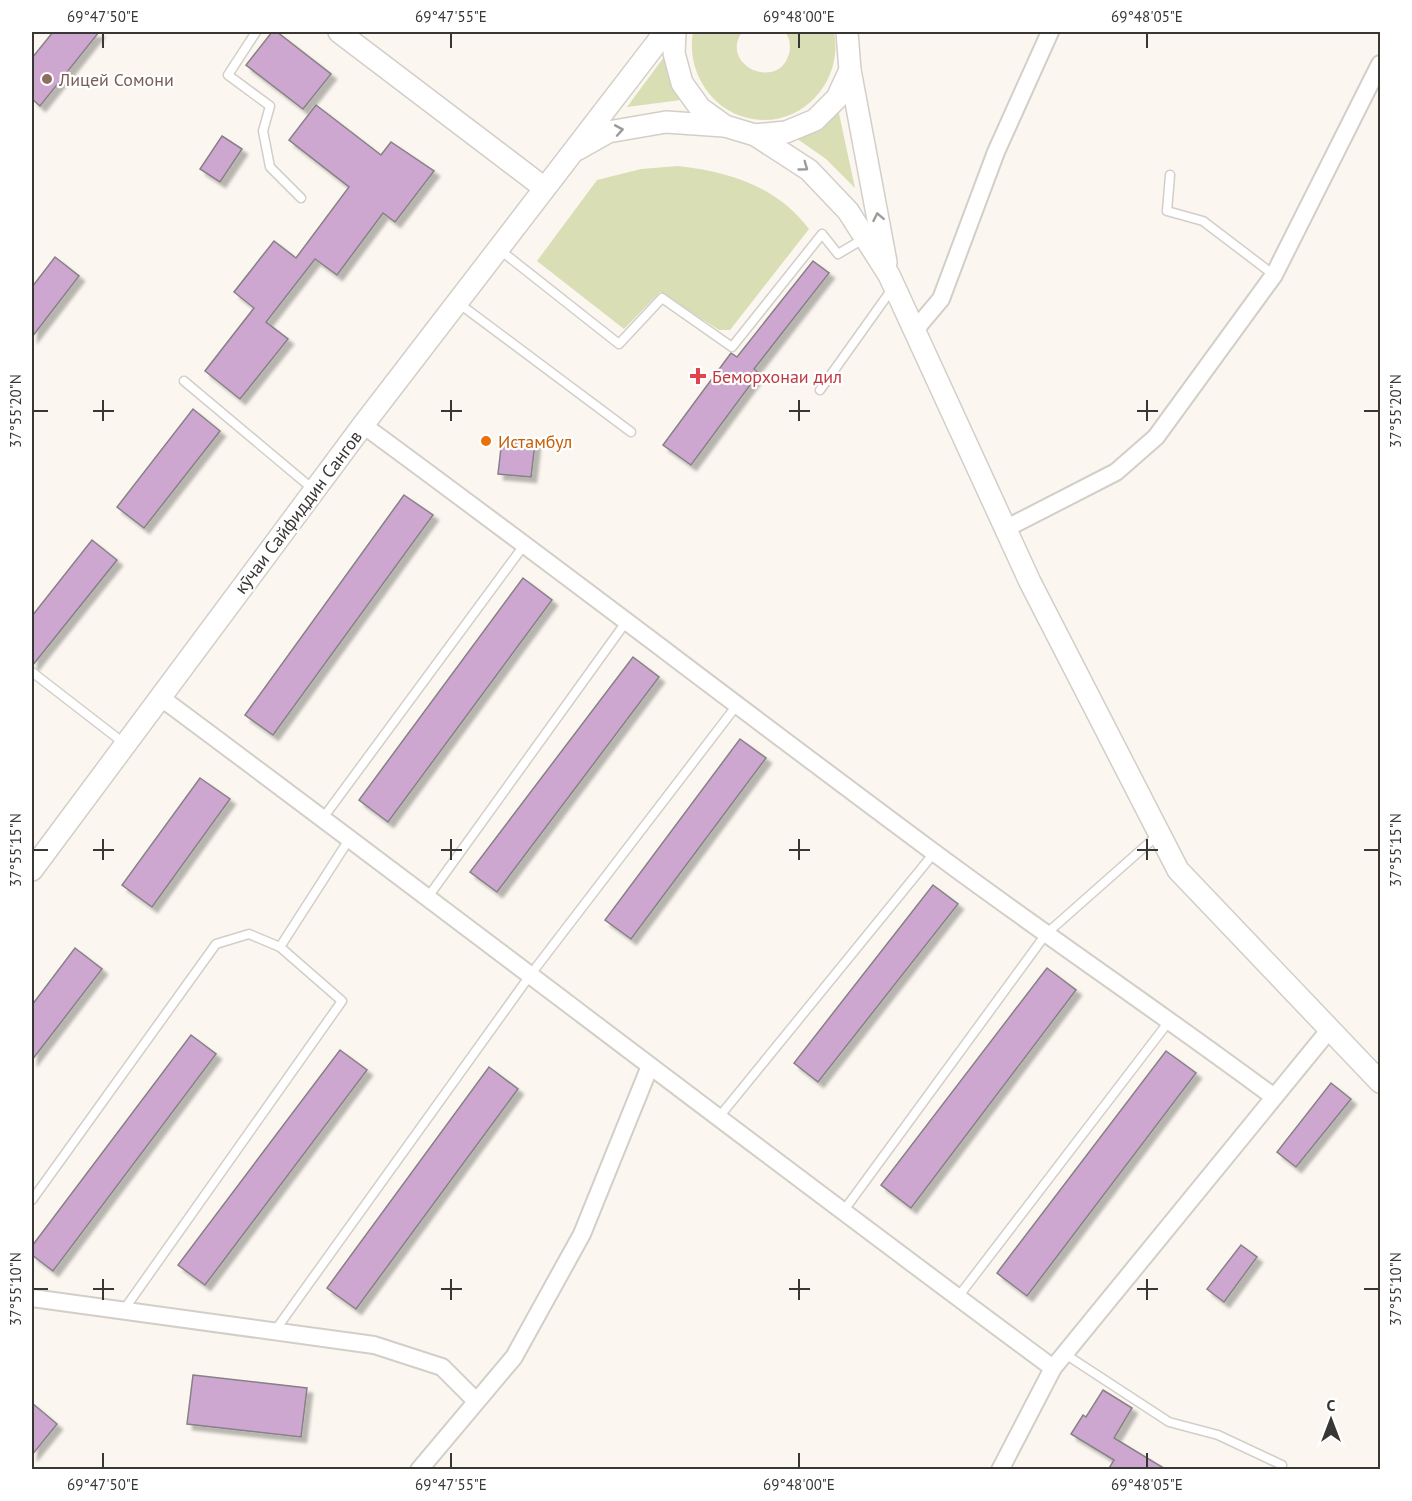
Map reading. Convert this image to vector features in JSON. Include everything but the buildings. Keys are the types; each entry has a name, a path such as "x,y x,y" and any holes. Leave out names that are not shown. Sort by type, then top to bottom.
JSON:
{"street":[{"path":"340,32 543,187"},
{"name":"кӯчаи Сайфиддин Сангов","path":"32,870 363,424 543,187 665,32"},
{"path":"675,32 674,52 682,82 700,108 725,126"},
{"path":"847,32 850,70 891,280"},
{"path":"914,331 941,299 996,152 1050,32"},
{"path":"1005,529 1116,472 1156,437 1274,275 1380,64"},
{"path":"755,135 786,132 814,120 837,98 850,70"},
{"path":"567,156 608,132 666,122 725,126 755,135 809,170 848,211 891,280 1030,582 1178,870 1380,1082"},
{"path":"363,424 525,543 626,622 934,853 1171,1020 1274,1097"},
{"path":"160,697 531,974 842,1213 1053,1368"},
{"path":"1000,1470 1053,1368 1330,1029"},
{"path":"418,1470 514,1357 582,1234 650,1066"},
{"path":"32,1298 374,1345 442,1367 476,1401"}],"lane":[{"path":"256,32 228,75 270,106 263,131 270,167 301,198"},
{"path":"1170,175 1167,211 1203,221 1274,275"},
{"path":"497,248 619,344 662,298 732,347 822,234 838,254 866,238"},
{"path":"820,390 891,280"},
{"path":"456,302 631,432"},
{"path":"183,381 314,491"},
{"path":"323,818 525,543"},
{"path":"428,897 626,622"},
{"path":"32,672 125,744"},
{"path":"273,1332 531,974 737,705"},
{"path":"842,1213 1046,934 1159,834"},
{"path":"280,947 350,838"},
{"path":"719,1117 934,853"},
{"path":"32,1200 216,944 249,934 280,947 342,1001 122,1312"},
{"path":"958,1297 1171,1020"},
{"path":"1065,1354 1169,1422 1218,1435 1282,1465"}],"green space":[{"path":"693,32 742,32 737,44 738,55 753,70 763,72 774,71 783,65 790,48 785,32 834,32 833,64 820,92 796,112 781,118 764,120 747,118 732,112 708,92 694,64"},
{"path":"664,57 681,100 627,107"},
{"path":"838,109 855,188 826,159 796,138"},
{"path":"678,166 716,172 751,184 782,202 809,229 730,330 719,330 660,292 624,329 537,261 597,180 641,169"}],"place":[{"name":"Лицей Сомони","path":"47,79"},
{"name":"Беморхонаи дил","path":"698,376"},
{"name":"Истамбул","path":"486,441"}]}
